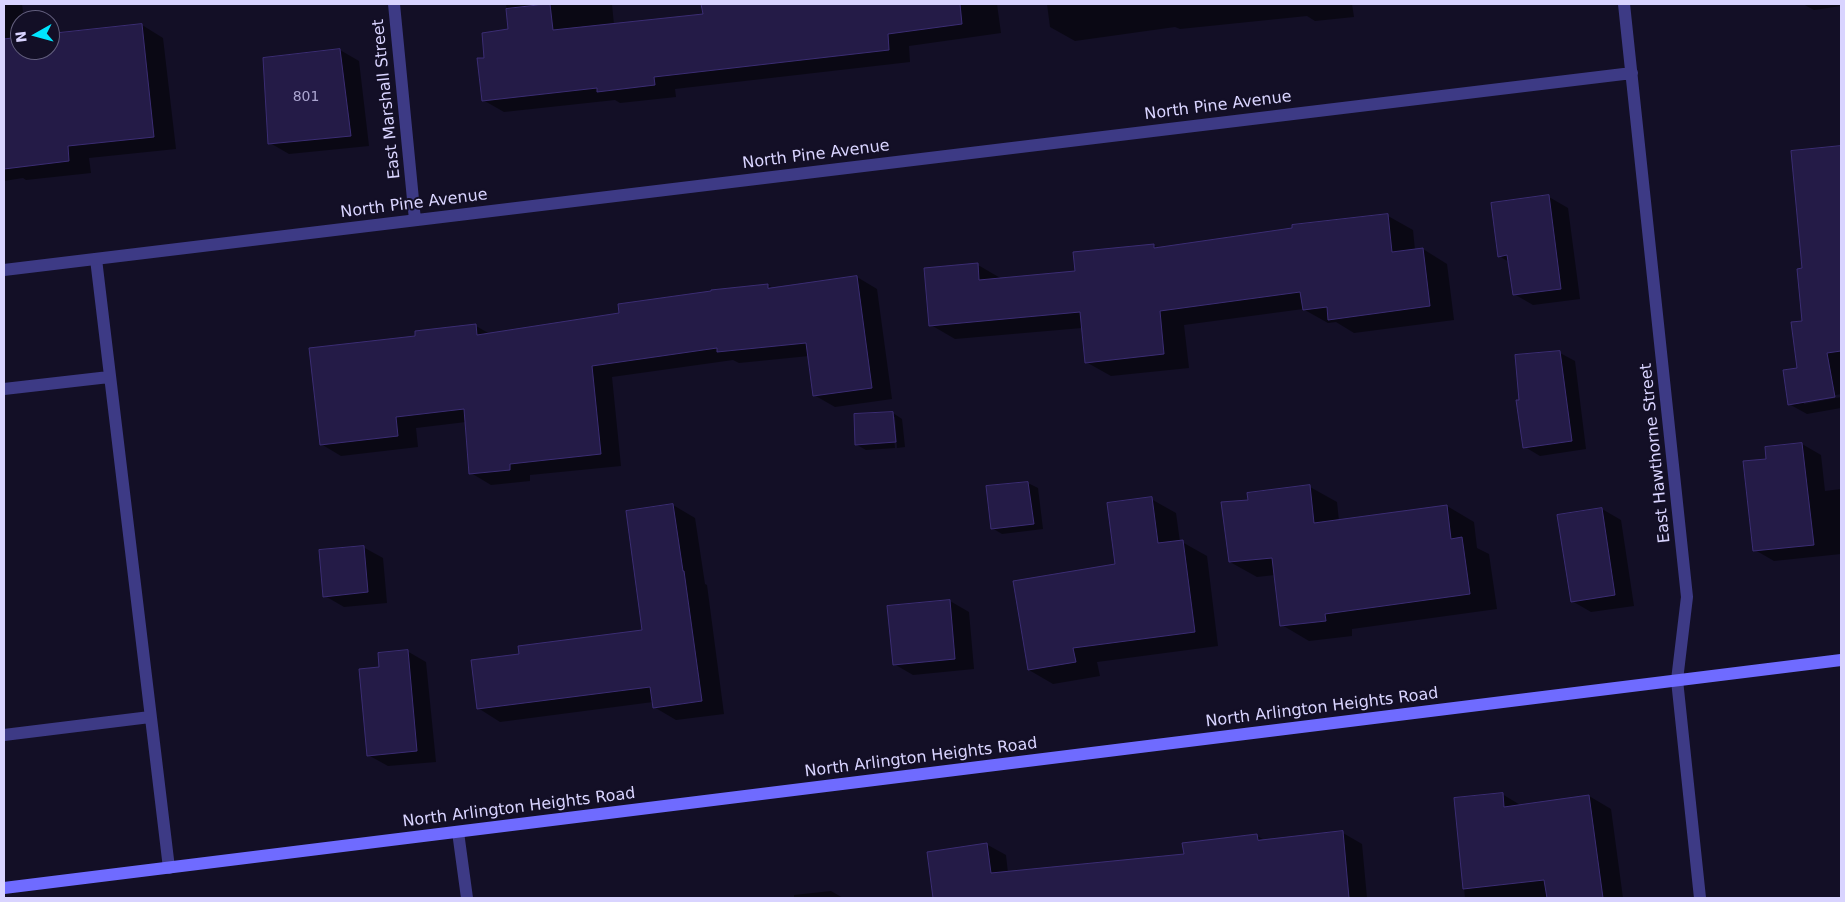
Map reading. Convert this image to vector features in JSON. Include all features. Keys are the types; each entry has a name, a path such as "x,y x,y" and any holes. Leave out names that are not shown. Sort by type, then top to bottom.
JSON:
{"main road":[{"name":"North Arlington Heights Road","path":"4,888 1841,660"}],"street":[{"name":"East Marshall Street","path":"394,4 415,220"},
{"name":"East Hawthorne Street","path":"1624,4 1687,597 1677,680 1700,898"},
{"name":"North Pine Avenue","path":"4,270 1632,73"},
{"path":"96,259 169,868"},
{"path":"4,389 109,376"},
{"path":"4,735 150,717"},
{"path":"458,832 467,898"}],"building":[{"path":"550,4 553,30 703,14 701,4 960,4 962,24 888,34 889,50 654,77 655,85 597,92 597,88 482,101 477,58 484,58 482,33 508,29 506,9"},
{"path":"142,24 154,137 68,146 69,161 4,169 4,39 10,38 10,60 60,60 60,33"},
{"path":"340,49 351,136 268,144 263,58"},
{"path":"1841,146 1841,351 1827,353 1835,397 1788,405 1783,370 1797,368 1791,322 1802,321 1797,269 1802,268 1791,151"},
{"path":"1549,195 1561,289 1513,295 1507,255 1498,257 1491,203"},
{"path":"1388,214 1392,252 1423,248 1430,306 1328,320 1327,307 1303,310 1300,292 1160,311 1164,354 1085,363 1080,312 929,326 924,268 978,263 979,280 1075,271 1073,252 1154,244 1154,248 1292,228 1292,225"},
{"path":"857,276 872,388 813,396 806,343 717,352 717,348 592,366 601,454 510,464 510,470 469,474 464,409 396,417 398,436 320,445 309,348 415,336 415,331 476,324 477,335 619,313 618,304 711,290 768,284 768,288"},
{"path":"1560,351 1572,441 1523,448 1516,400 1519,400 1515,355"},
{"path":"893,412 896,442 855,445 854,414"},
{"path":"1802,443 1814,545 1753,551 1743,461 1766,459 1765,447"},
{"path":"1028,482 1034,524 991,529 986,486"},
{"path":"1310,485 1314,523 1447,505 1451,539 1462,537 1470,594 1325,614 1326,621 1280,626 1272,558 1229,562 1221,502 1248,500 1247,493"},
{"path":"1152,497 1158,543 1183,540 1195,632 1073,648 1076,662 1028,670 1013,581 1115,564 1107,503"},
{"path":"673,504 702,701 653,708 650,687 477,709 471,660 519,654 518,646 642,630 626,511"},
{"path":"1602,508 1615,595 1571,602 1557,515"},
{"path":"364,546 368,592 323,597 319,550"},
{"path":"950,600 955,659 893,665 887,606"},
{"path":"408,650 417,751 367,756 359,669 379,667 378,653"},
{"path":"1503,793 1504,807 1589,795 1603,898 1547,898 1544,880 1463,889 1454,798"},
{"path":"1343,831 1349,898 933,898 927,852 987,843 991,873 1184,854 1182,843 1257,834 1258,840"}]}
